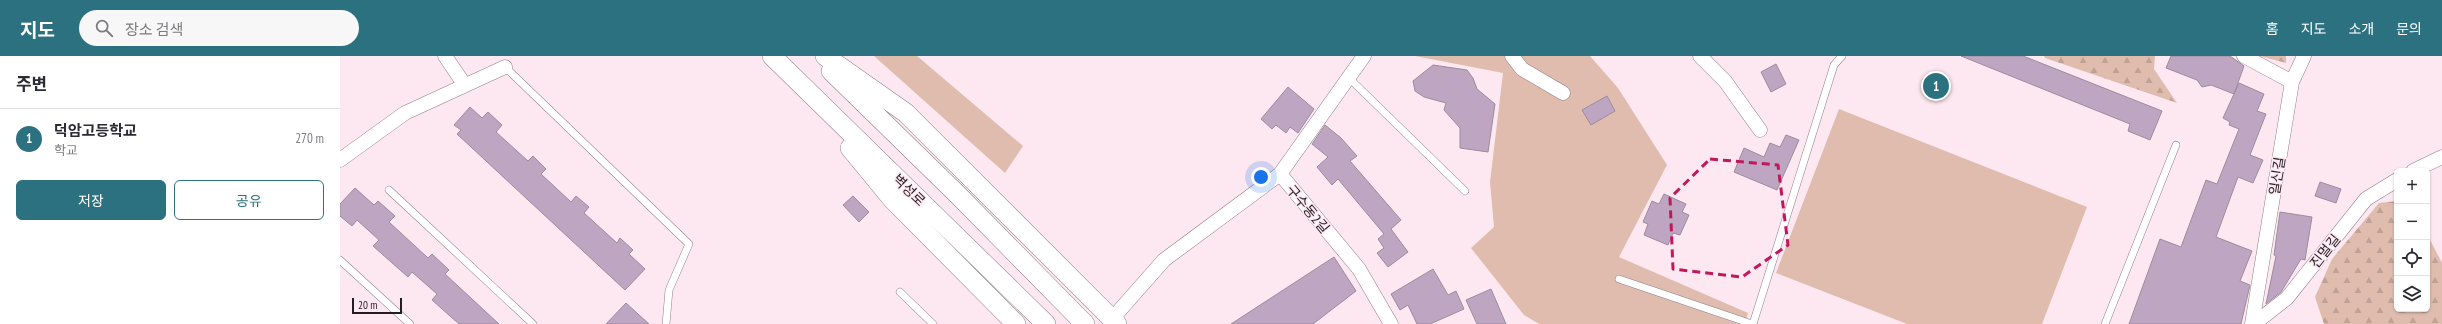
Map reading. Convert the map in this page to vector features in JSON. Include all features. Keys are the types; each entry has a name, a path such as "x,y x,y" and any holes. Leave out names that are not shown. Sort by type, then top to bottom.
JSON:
{"main road":[{"name":"벽성로","path":"772,56 1046,324"},
{"path":"815,56 958,194 1085,324"},
{"path":"825,56 906,113 1115,322"},
{"path":"793,77 892,199 1016,324"}],"street":[{"path":"446,56 464,84"},
{"name":"구수동2길","path":"1364,56 1280,174 1359,269 1391,324"},
{"path":"1512,56 1522,69 1563,93"},
{"path":"1700,56 1725,81 1760,130"},
{"path":"2244,56 2292,82"},
{"name":"일신길","path":"2253,324 2292,82 2304,56"},
{"path":"340,160 405,113 464,84 506,67"},
{"path":"2419,168 2442,157"},
{"path":"1115,322 1164,260 1280,174"},
{"name":"진멀길","path":"2253,324 2287,298 2366,200 2394,182"}],"lane":[{"path":"1619,279 1753,324 1834,65 1842,56"},
{"path":"506,67 689,244 668,290 666,324"},
{"path":"1349,78 1465,191"},
{"path":"2105,324 2176,145"},
{"path":"389,190 533,324"},
{"path":"340,260 410,324"},
{"path":"900,292 933,324"}],"highlighted area":[{"path":"1710,159 1778,165 1788,245 1742,277 1673,269 1670,198"}],"green space":[{"path":"874,56 917,56 1023,146 1005,173"},
{"path":"1415,56 1590,56 1618,88 1667,165 1619,257 1748,313 1745,324 1539,324 1524,315 1471,248 1494,227 1490,182 1503,73"},
{"path":"2044,56 2155,56 2154,69 2177,103 2045,58"},
{"path":"2260,56 2286,56 2286,63"},
{"path":"1839,109 2087,207 2042,324 1907,324 1776,273"},
{"path":"2394,201 2394,312 2430,312 2430,240 2442,263 2442,324 2324,324 2315,297 2332,259 2379,203"}],"building":[{"path":"1961,56 2023,56 2162,111 2150,140 2128,131 2130,124"},
{"path":"2171,56 2230,56 2244,66 2234,94 2211,85 2202,87 2197,80 2166,68"},
{"path":"1776,64 1786,84 1771,92 1761,72"},
{"path":"1433,65 1467,70 1473,78 1477,89 1495,104 1488,152 1460,148 1460,128 1444,110 1446,103 1424,97 1415,91 1413,81"},
{"path":"2239,83 2264,94 2257,111 2266,114 2250,155 2263,160 2253,183 2238,177 2216,237 2252,251 2240,281 2250,285 2241,324 2129,324 2160,239 2181,247 2206,180 2217,184 2239,129 2229,125 2230,122 2223,118"},
{"path":"1288,87 1314,109 1298,133 1290,127 1286,133 1276,125 1272,129 1261,119"},
{"path":"1607,96 1615,111 1591,125 1582,110"},
{"path":"470,107 482,118 488,112 502,125 496,132 528,161 533,156 546,169 541,174 571,202 576,196 589,207 584,213 617,243 620,238 633,250 629,254 645,269 625,290 457,134 461,130 454,125"},
{"path":"1325,125 1341,138 1357,156 1350,161 1401,220 1391,229 1408,252 1388,267 1377,253 1384,248 1378,239 1384,234 1338,179 1332,185 1317,167 1328,157 1312,144"},
{"path":"1786,135 1799,140 1777,190 1734,172 1744,148 1764,157 1770,143 1780,147"},
{"path":"2320,182 2341,189 2336,203 2315,196"},
{"path":"355,188 374,205 378,201 395,216 389,222 428,258 432,254 449,270 445,274 499,324 459,324 432,300 437,294 412,272 408,277 373,246 379,240 357,220 352,226 340,216 340,204"},
{"path":"1664,194 1686,204 1682,212 1689,215 1680,235 1673,233 1668,245 1644,235 1648,224 1643,222 1652,201 1659,204"},
{"path":"853,196 869,212 859,222 843,205"},
{"path":"2280,212 2312,217 2305,260 2301,259 2281,292 2266,304 2276,256 2274,255"},
{"path":"1334,257 1356,291 1313,324 1231,324"},
{"path":"1433,269 1448,295 1456,291 1464,309 1430,324 1417,324 1408,305 1400,310 1391,294"},
{"path":"1491,289 1506,324 1477,324 1466,300"},
{"path":"626,303 649,324 606,324"}],"place":[{"name":"덕암고등학교","path":"1936,86"}]}
